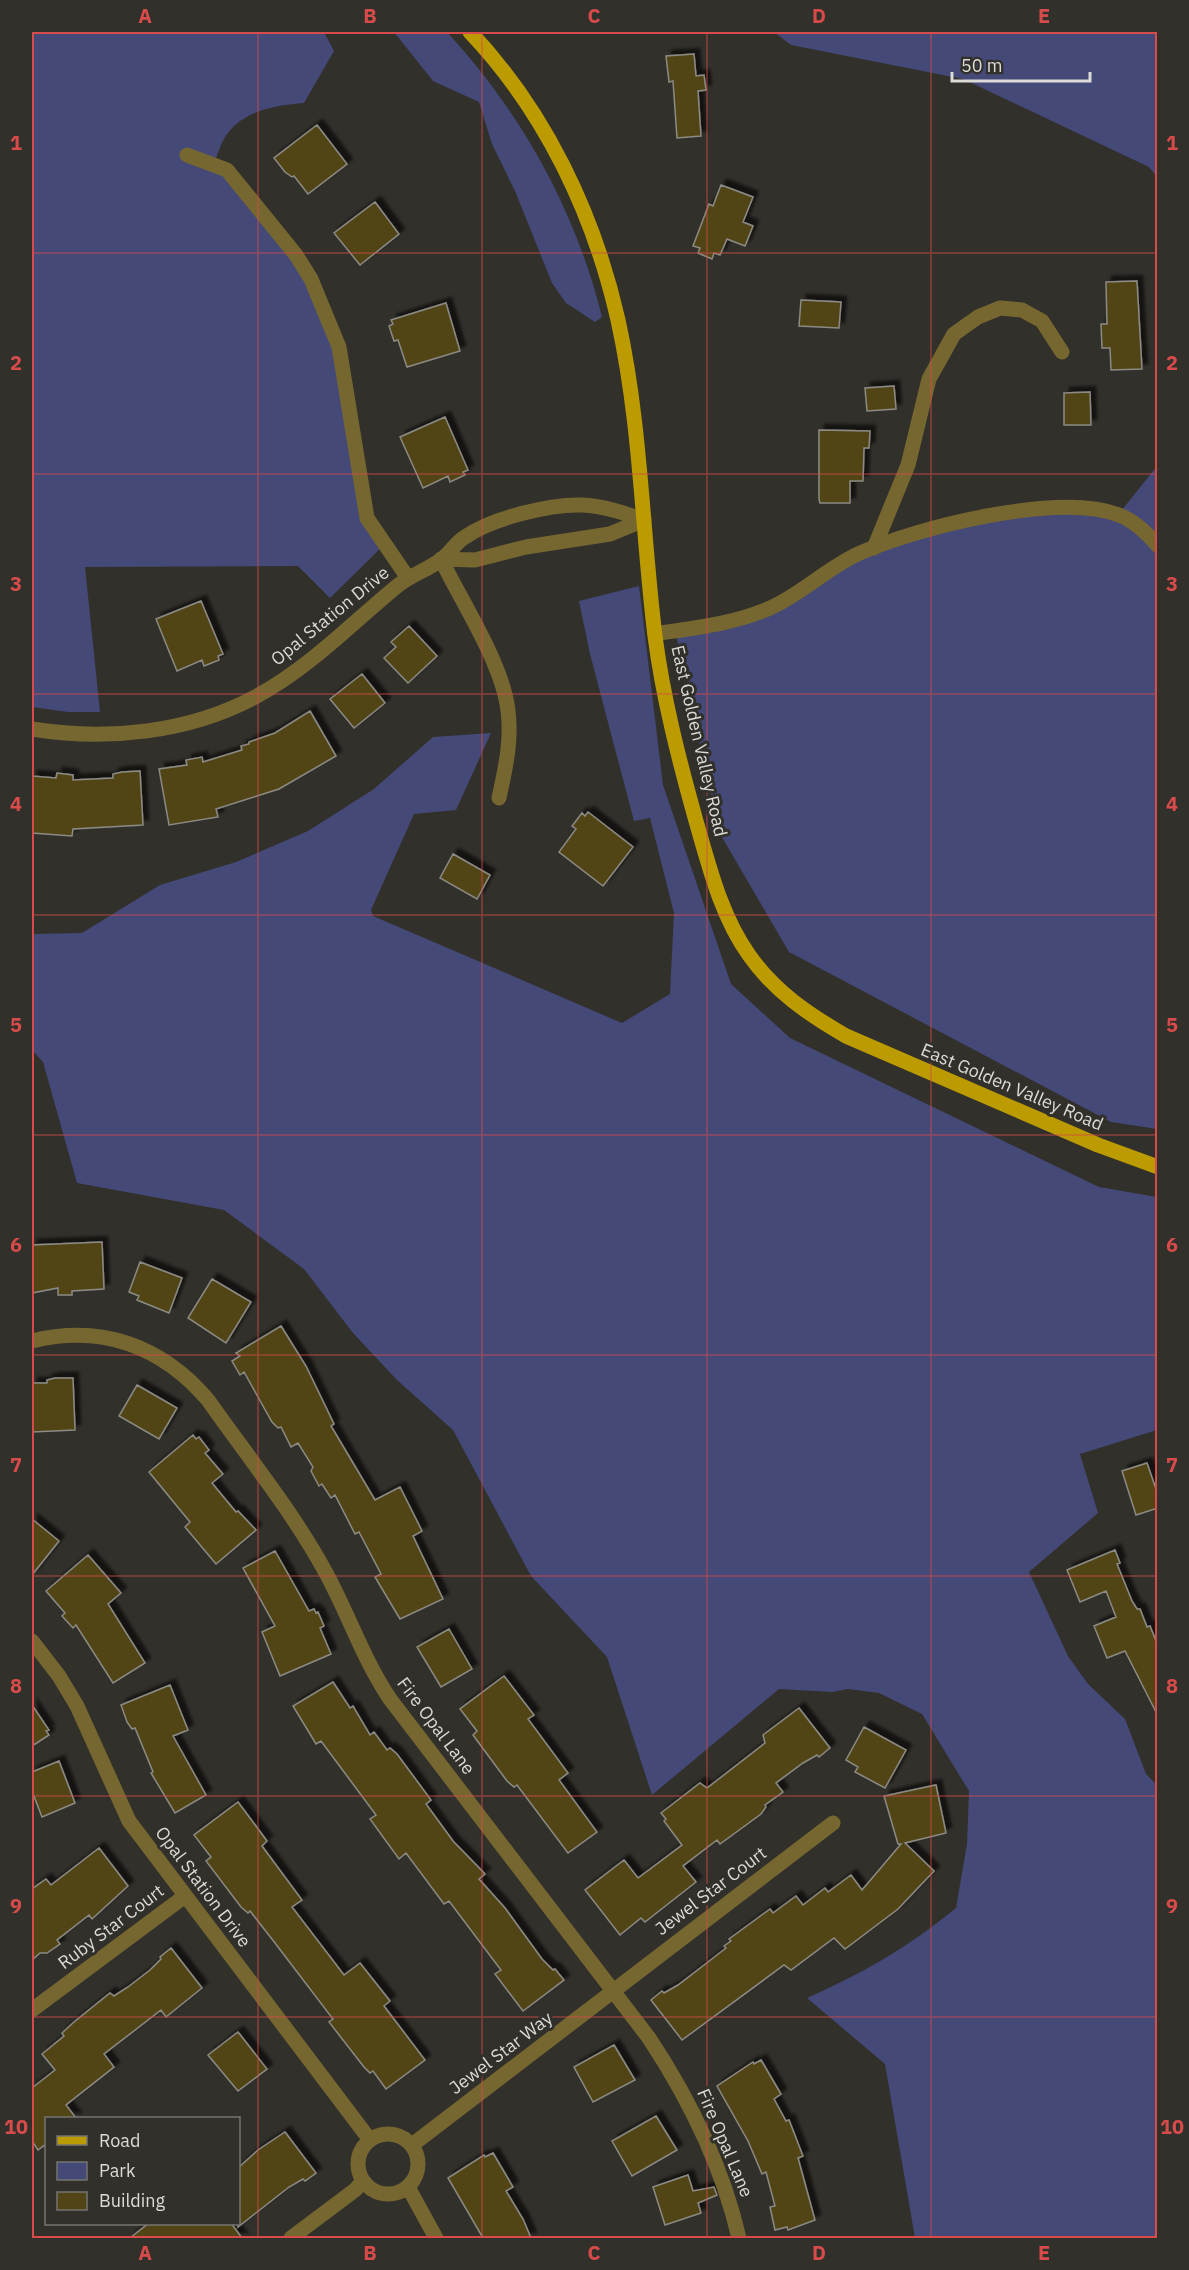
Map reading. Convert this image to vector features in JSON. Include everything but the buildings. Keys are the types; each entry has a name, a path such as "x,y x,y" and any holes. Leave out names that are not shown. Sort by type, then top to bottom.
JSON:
{"main road":[{"name":"East Golden Valley Road","path":"470,32 505,72 560,159 596,242 618,321 628,370 636,426 655,634 673,730 703,845 721,900 747,952 777,989 819,1021 846,1036 1098,1145 1158,1167"}],"street":[{"path":"187,155 227,170 296,255 310,279 339,347 367,518 408,578"},
{"path":"874,548 908,465 929,379 954,334 978,317 1000,308 1022,310 1042,321 1062,352"},
{"name":"Opal Station Drive","path":"32,729 55,733 129,733 192,722 255,697 314,659 408,578 441,560 464,537 490,523 554,508 581,505 610,509 644,520"},
{"path":"655,634 742,618 772,608 858,554 946,524 1044,509 1087,509 1118,515 1139,526 1158,546"},
{"name":"Opal Station Drive","path":"441,560 475,560 526,547 610,534 644,520"},
{"path":"441,560 502,683 509,733 507,765 499,798"},
{"name":"Fire Opal Lane","path":"32,1341 77,1336 109,1338 141,1347 168,1361 190,1379 208,1400 326,1572 374,1675 390,1699 649,2038 676,2079 697,2118 732,2210 739,2238"},
{"name":"Opal Station Drive","path":"32,1641 59,1676 77,1706 129,1821 370,2140"},
{"name":"Jewel Star Court","path":"613,1991 833,1823"},
{"name":"Ruby Star Court","path":"32,2010 185,1896"},
{"name":"Jewel Star Way","path":"412,2145 613,1991"},
{"path":"387,2133 399,2135 412,2145 417,2152 419,2165 416,2177 408,2187 397,2193 384,2194 372,2189 363,2181 358,2169 359,2156 370,2140 387,2133"},
{"path":"291,2238 355,2190 363,2181"},
{"path":"408,2187 436,2238"}],"green space":[{"path":"32,32 324,32 334,51 304,103 273,107 243,119 226,136 214,163 296,255 329,319 362,499 384,545 330,598 298,566 85,567 100,712 68,712 32,707"},
{"path":"394,32 447,32 499,95 522,129 561,201 591,278 602,317 595,322 566,303 552,283 515,191 492,144 479,102 433,81"},
{"path":"774,32 1157,32 1157,177 1149,167 963,79 791,45"},
{"path":"1157,466 1157,1129 1111,1122 789,952 719,832 675,630 772,608 893,540 1044,509 1118,515"},
{"path":"639,586 663,785 731,984 790,1038 1099,1187 1157,1197 1157,1430 1080,1454 1098,1513 1029,1572 1068,1656 1088,1684 1125,1719 1146,1774 1157,1785 1157,2238 915,2238 885,2064 807,1998 848,1979 885,1958 956,1908 967,1844 969,1791 922,1714 879,1693 848,1689 832,1692 779,1689 652,1795 607,1657 531,1576 453,1430 397,1380 353,1333 304,1269 224,1210 77,1183 43,1062 32,1050 32,934 82,933 160,885 236,862 308,831 374,789 433,737 491,733 456,810 414,814 371,910 373,916 622,1023 670,994 674,913 650,818 634,821 590,654 579,601"}]}
